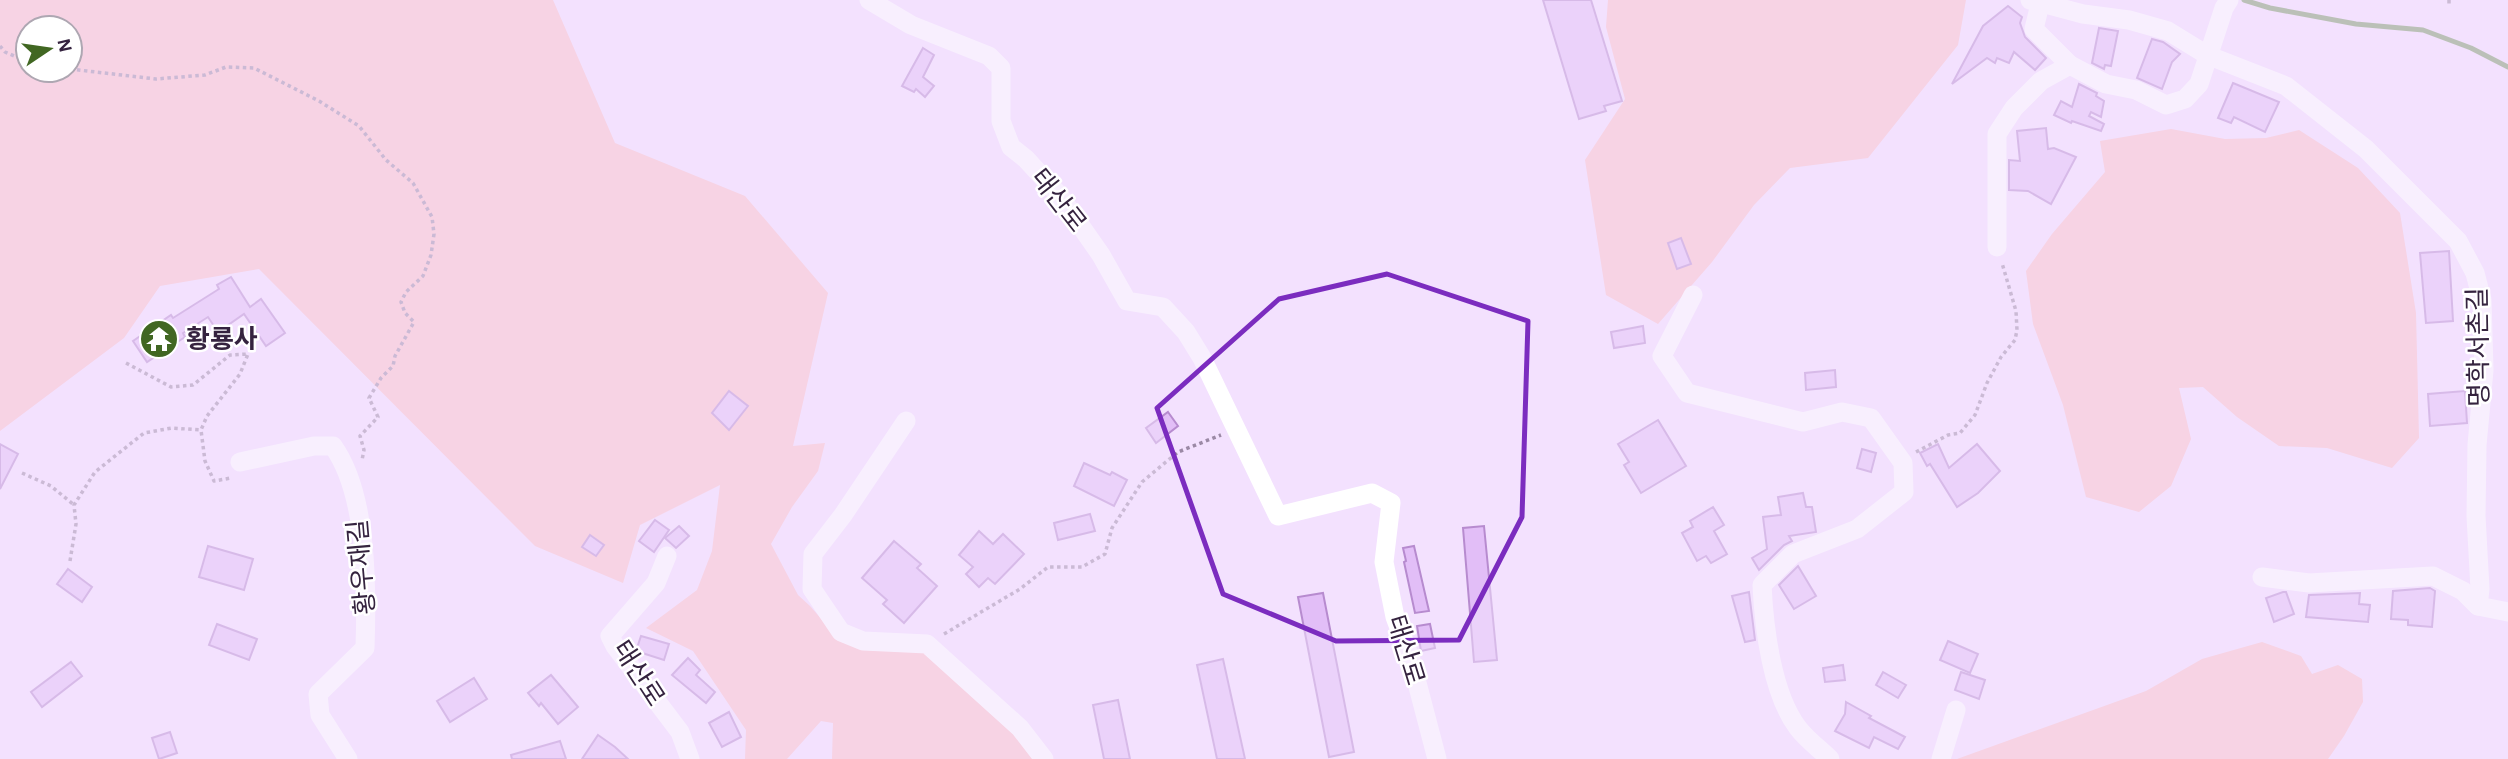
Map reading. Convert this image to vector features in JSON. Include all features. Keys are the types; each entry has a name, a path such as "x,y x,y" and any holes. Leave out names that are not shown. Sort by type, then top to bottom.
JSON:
{"street":[{"name":"태산로","path":"869,0 911,25 989,56 1001,68 1001,121 1011,147 1026,159 1059,195 1101,255 1126,301 1163,307 1186,332 1202,358 1278,516 1372,493 1391,503 1384,562 1395,617 1410,660 1437,759"},
{"path":"2207,55 2230,0"},
{"name":"명학서촌길","path":"2207,55 2199,84 2185,99 2166,105 2136,90 2106,84 2070,65 2034,29 2035,2 2083,14 2129,20 2168,31 2207,55 2286,86 2366,149 2458,242 2475,272 2482,300 2484,370 2477,445 2476,516 2480,589 2478,606"},
{"path":"1997,247 1997,134 2014,108 2041,81 2070,65"},
{"path":"1693,295 1662,356 1687,393 1803,422 1842,412 1871,418 1902,461 1904,492 1857,529 1793,554 1762,585 1763,616 1780,692 1798,728 1830,759"},
{"path":"906,421 844,515 813,554 812,589 841,632 863,641 927,644 1020,728 1044,759"},
{"name":"황우재길","path":"240,462 314,446 333,446 344,461 359,521 367,587 365,648 318,694 320,715 348,759"},
{"name":"태산로","path":"667,556 656,583 610,636 680,732 691,759"},
{"path":"2262,577 2309,583 2433,576 2463,591 2478,606 2508,612"},
{"path":"1941,759 1956,710"}],"path":[{"path":"0,46 14,56"},
{"path":"84,71 156,79 205,75 226,67 254,68 319,101 359,126 386,160 413,183 432,217 434,234 431,256 424,276 406,292 401,302 405,313 414,322 395,356 393,366 381,378 369,398 378,417 360,436 364,450 359,475 351,488"},
{"path":"1902,461 1948,435 1960,433 1975,415 1987,383 2001,357 2015,340 2016,311 1997,247"},
{"path":"126,363 171,387 193,385 230,355 247,354 240,374 207,416 201,430 205,461 214,481 232,478 240,462"},
{"path":"70,561 76,524 74,505 95,472 144,433 172,428 201,430"},
{"path":"927,644 1020,589 1048,567 1082,567 1105,554 1112,528 1142,482 1178,452 1235,429"},
{"path":"22,473 51,486 74,505"}],"highlighted area":[{"path":"1387,274 1528,321 1522,517 1459,640 1336,641 1223,594 1157,408 1279,299"}],"shaded area":[{"path":"0,0 553,0 615,143 745,196 828,293 793,446 825,443 818,471 792,507 771,544 798,595 838,638 927,652 1007,726 1036,759 832,759 833,723 821,721 787,759 745,759 746,730 693,651 646,628 697,590 712,551 720,485 640,525 623,583 535,546 259,269 160,286 124,338 0,431"},
{"path":"1608,0 1966,0 1958,45 1868,158 1790,168 1754,205 1712,262 1658,324 1606,295 1585,160 1625,99 1606,27"},
{"path":"2171,129 2225,139 2266,138 2299,130 2358,168 2400,213 2416,313 2419,438 2392,468 2327,448 2279,446 2237,417 2203,387 2179,388 2191,439 2171,486 2139,512 2086,497 2063,405 2033,324 2026,271 2052,234 2105,172 2100,141"},
{"path":"2262,642 2301,656 2312,674 2338,665 2362,679 2363,702 2328,759 1957,759 2146,691 2202,659"}],"building":[{"path":"1543,0 1591,0 1622,101 1604,106 1606,111 1579,119"},
{"path":"2008,6 2022,17 2020,23 2025,37 2046,58 2035,70 2014,52 2009,63 1997,58 1995,63 1987,58 1952,84 1983,26"},
{"path":"2099,28 2118,31 2111,66 2105,65 2104,69 2092,63"},
{"path":"2152,39 2163,42 2180,54 2172,62 2162,89 2137,78"},
{"path":"923,48 934,55 923,77 934,86 925,97 916,89 914,92 902,86"},
{"path":"2233,83 2279,102 2265,132 2234,117 2231,123 2218,118"},
{"path":"2079,84 2097,93 2096,96 2104,101 2101,117 2091,112 2089,116 2104,124 2101,131 2054,115 2061,101 2072,107"},
{"path":"2046,128 2048,149 2054,148 2076,157 2051,204 2028,191 2009,190 2009,160 2020,161 2017,131"},
{"path":"1681,238 1691,264 1677,269 1668,243"},
{"path":"2449,251 2453,321 2426,323 2420,253"},
{"path":"231,277 250,307 261,299 285,333 266,346 244,314 218,332 208,317 183,333 185,337 147,362 133,341 171,315 173,318 219,289 217,285"},
{"path":"1643,326 1645,343 1614,348 1611,332"},
{"path":"1835,370 1836,387 1806,390 1805,373"},
{"path":"729,391 748,406 729,430 712,413"},
{"path":"2465,391 2467,423 2430,426 2428,394"},
{"path":"1168,412 1178,426 1156,443 1146,428"},
{"path":"1658,420 1686,466 1641,493 1624,465 1629,462 1618,444"},
{"path":"0,444 18,454 0,489"},
{"path":"1938,444 1949,468 1977,444 2000,471 1978,493 1957,507 1920,453"},
{"path":"1862,449 1876,453 1871,472 1857,468"},
{"path":"1084,463 1127,480 1114,506 1074,486"},
{"path":"1803,493 1806,507 1812,507 1816,532 1789,536 1792,541 1784,545 1759,570 1752,558 1767,549 1763,517 1781,515 1778,497"},
{"path":"1713,507 1724,525 1714,531 1727,554 1711,563 1706,556 1697,561 1682,533 1693,527 1690,521"},
{"path":"1090,514 1095,531 1058,540 1054,523"},
{"path":"655,520 669,530 654,552 639,541"},
{"path":"679,526 689,536 676,548 665,538"},
{"path":"1484,526 1497,660 1474,662 1463,528"},
{"path":"979,531 993,544 1003,534 1024,554 995,584 988,578 979,587 966,574 973,567 959,555"},
{"path":"590,535 604,545 596,556 582,547"},
{"path":"894,541 921,564 917,568 937,586 904,623 883,604 887,600 862,578"},
{"path":"208,546 253,559 244,590 199,577"},
{"path":"1414,546 1429,611 1415,613 1403,548"},
{"path":"1798,566 1816,596 1794,609 1779,585"},
{"path":"68,569 92,587 82,602 57,584"},
{"path":"2430,588 2435,591 2432,627 2408,625 2408,620 2391,619 2393,591"},
{"path":"1749,592 1755,640 1745,642 1732,596"},
{"path":"2286,592 2294,614 2274,622 2266,598"},
{"path":"1323,593 1354,752 1329,757 1298,597"},
{"path":"2360,593 2359,604 2370,605 2368,622 2306,617 2309,595"},
{"path":"217,624 257,639 249,660 209,645"},
{"path":"1430,624 1435,648 1421,651 1417,626"},
{"path":"641,636 669,644 664,660 636,651"},
{"path":"1948,641 1978,654 1970,673 1940,660"},
{"path":"688,658 700,670 696,675 715,692 706,703 672,675"},
{"path":"1223,659 1245,759 1217,759 1197,665"},
{"path":"71,662 82,676 42,707 31,692"},
{"path":"1843,665 1845,680 1825,682 1823,668"},
{"path":"1883,672 1906,685 1898,698 1876,685"},
{"path":"1961,672 1985,680 1979,699 1955,690"},
{"path":"551,675 578,707 558,724 541,703 539,706 528,693"},
{"path":"474,678 487,699 450,722 437,701"},
{"path":"1118,700 1130,759 1104,759 1093,705"},
{"path":"1846,702 1905,737 1898,749 1874,737 1869,748 1835,731 1845,714"},
{"path":"729,712 741,737 722,747 709,723"},
{"path":"170,732 177,753 159,759 152,738"},
{"path":"598,735 615,747 628,759 582,759"},
{"path":"560,741 566,759 512,759 511,755"}],"waterway":[{"path":"2244,0 2270,8 2356,24 2423,30 2471,48 2508,67"}],"place":[{"name":"황룡사","path":"159,339"}]}
